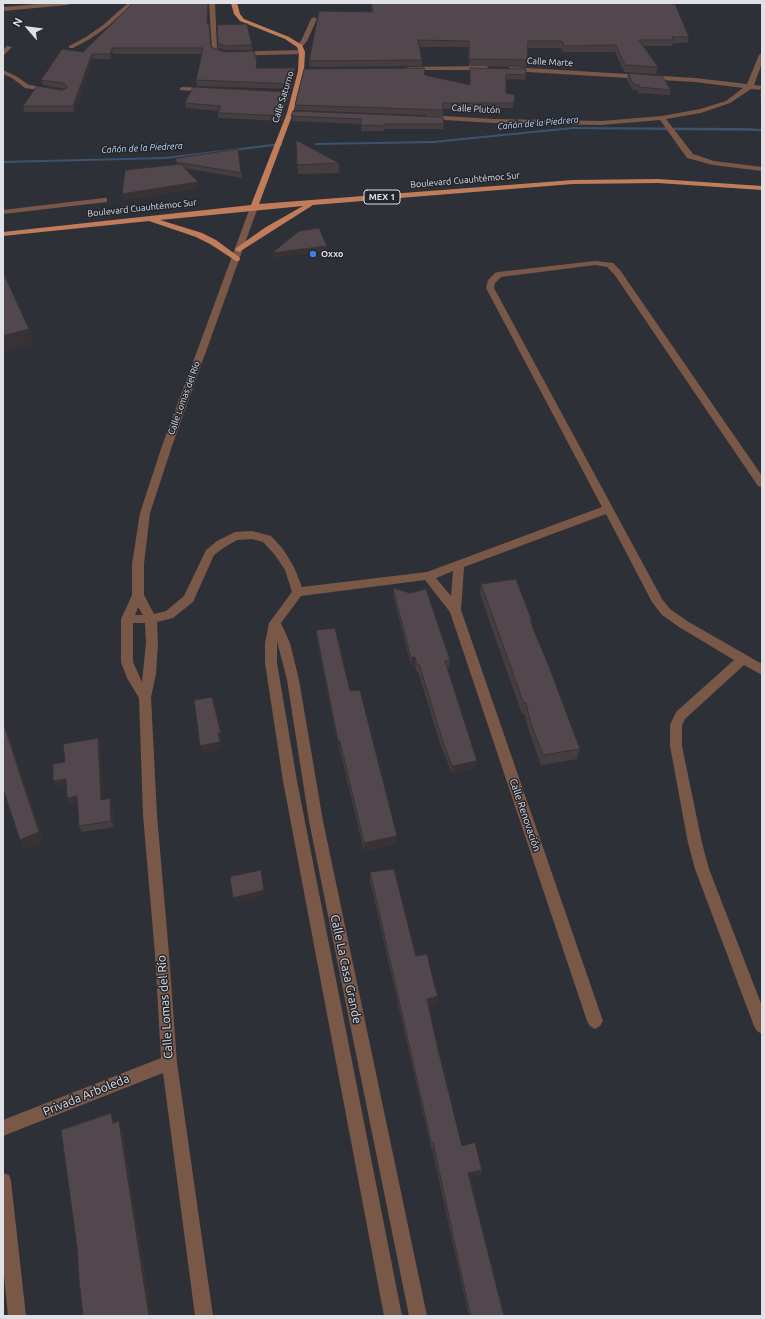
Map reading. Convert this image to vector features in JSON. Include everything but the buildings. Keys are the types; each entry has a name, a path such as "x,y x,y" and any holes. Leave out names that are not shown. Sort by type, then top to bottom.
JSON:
{"main road":[{"path":"234,3 237,14 242,20 287,38 301,49"},
{"name":"Calle Saturno","path":"254,208 281,137 294,113 296,93 301,70 301,49"},
{"name":"Boulevard Cuauhtémoc Sur","path":"3,234 146,218 314,202 482,188 593,181 658,181 762,188"},
{"path":"146,218 199,235 237,254 282,220 314,202"}],"street":[{"path":"3,9 68,3"},
{"path":"71,47 88,38 105,26 131,3"},
{"path":"212,3 214,50 224,54 301,49 314,19"},
{"path":"3,54 8,47"},
{"path":"750,86 762,55"},
{"name":"Calle Marte","path":"404,69 496,68 609,74 762,88"},
{"path":"301,70 309,70"},
{"path":"3,72 14,77 27,87 57,91"},
{"name":"Calle Plutón","path":"420,117 602,123 662,118 701,111 728,102 750,86"},
{"path":"182,89 213,90"},
{"path":"288,93 296,93"},
{"path":"662,118 690,156 712,163 762,168"},
{"path":"3,212 104,200"},
{"name":"Calle Lomas del Río","path":"145,697 133,678 127,662 127,619 138,595 138,564 145,513 167,446 254,208"},
{"path":"762,484 617,272 610,265 596,263 498,276 491,282 490,288 658,602 666,612 762,670"},
{"path":"127,619 151,619 169,615 189,599 210,553 221,544 235,536 252,535 267,539 279,552 290,570 298,592 428,576 608,509"},
{"name":"Calle Renovación","path":"455,610 459,565"},
{"name":"Calle Renovación","path":"428,576 455,610 595,1021"},
{"name":"Calle La Casa Grande","path":"298,592 275,623 271,643 271,663 290,781 392,1316"},
{"name":"Calle Lomas del Río","path":"138,595 151,619 152,643 150,674 145,697 150,816 162,954 169,1063 204,1316"},
{"name":"Calle La Casa Grande","path":"275,623 284,643 292,673 316,821 418,1316"},
{"path":"743,659 680,716 676,725 676,746 695,843 702,869 762,1026"},
{"name":"Privada Arboleda","path":"3,1128 169,1063"},
{"path":"3,1181 18,1316"}],"waterway":[{"name":"Cañón de la Piedrera","path":"316,144 433,142 573,128 762,130"},
{"name":"Cañón de la Piedrera","path":"3,162 165,158 281,144"}],"place":[{"name":"Oxxo","path":"313,254"}]}
